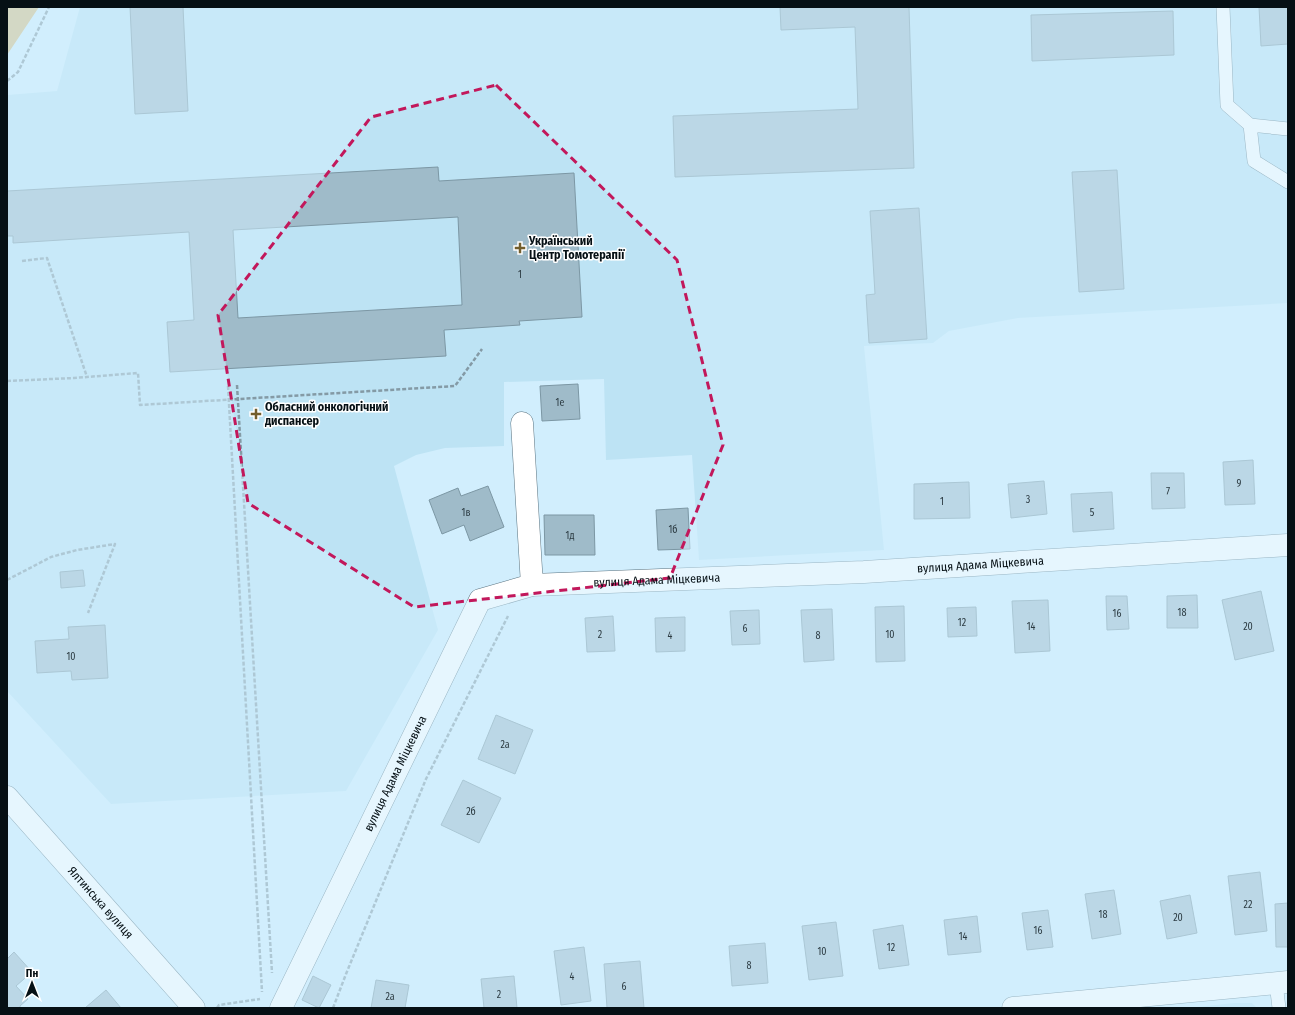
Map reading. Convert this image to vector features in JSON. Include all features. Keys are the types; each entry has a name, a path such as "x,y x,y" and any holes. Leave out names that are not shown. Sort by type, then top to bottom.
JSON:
{"street":[{"path":"522,423 532,585"},
{"name":"вулиця Адама Міцкевича","path":"272,1006 480,600 532,585 864,572 1288,545"},
{"name":"Ялтинська вулиця","path":"7,797 194,1008"},
{"path":"1013,1008 1282,983"}],"lane":[{"path":"1223,7 1227,105 1250,125 1288,129"},
{"path":"1250,125 1254,161 1288,182"},
{"path":"1279,1008 1282,983"}],"path":[{"path":"7,81 18,72 49,7"},
{"path":"22,260 47,258 87,377"},
{"path":"7,381 138,373 140,405 455,386 482,349"},
{"path":"237,385 272,974"},
{"path":"228,386 262,998"},
{"path":"7,580 51,557 77,550 115,544 88,613"},
{"path":"333,1008 426,779 518,596 532,585"},
{"path":"216,1008 219,1005 262,998 272,1006"}],"highlighted area":[{"path":"496,85 677,260 723,445 670,578 414,607 248,503 218,315 371,117"}],"shaded area":[{"path":"7,7 39,7 7,55"},
{"name":"Обласний онкологічний диспансер","path":"80,7 1288,7 1288,303 1018,318 949,331 933,343 864,346 884,550 699,560 692,455 606,460 604,379 504,382 504,446 445,448 416,455 394,466 438,630 346,791 111,804 7,691 7,95 57,91"},
{"path":"1234,1003 1252,1003 1257,1008 1187,1008"}],"building":[{"path":"130,7 183,7 188,111 135,114"},
{"path":"780,7 909,7 914,168 675,177 673,116 858,109 855,27 781,30"},
{"path":"1259,7 1288,7 1288,44 1261,46"},
{"path":"1173,11 1174,55 1032,61 1031,15"},
{"path":"438,167 439,181 574,173 582,317 519,321 520,325 444,330 446,356 170,372 167,322 194,320 189,232 13,243 13,236 7,236 7,191","holes":["458,217 462,305 238,318 233,230"]},
{"path":"1117,170 1124,289 1079,292 1072,172"},
{"path":"919,208 927,339 869,343 866,295 875,294 870,211"},
{"path":"578,384 580,419 542,421 540,386"},
{"path":"1253,460 1255,504 1225,505 1223,462"},
{"path":"1151,473 1184,473 1185,508 1152,509"},
{"path":"1044,481 1047,514 1011,518 1008,484"},
{"path":"969,482 970,518 914,519 914,484"},
{"path":"488,486 504,527 470,541 464,525 442,534 429,500 458,488 461,496"},
{"path":"1112,492 1114,529 1073,532 1071,494"},
{"path":"688,508 690,549 658,550 656,510"},
{"path":"544,515 594,515 595,555 545,555"},
{"path":"83,570 85,586 61,588 60,572"},
{"path":"1261,591 1274,651 1235,660 1222,600"},
{"path":"1197,595 1198,628 1167,628 1167,596"},
{"path":"1106,596 1127,596 1129,629 1107,630"},
{"path":"1048,600 1050,651 1015,653 1012,601"},
{"path":"904,606 905,661 876,662 875,607"},
{"path":"976,607 977,636 948,637 947,608"},
{"path":"832,609 834,660 804,662 801,610"},
{"path":"759,610 760,644 732,645 730,611"},
{"path":"613,616 615,651 587,652 585,618"},
{"path":"685,617 685,651 656,652 655,618"},
{"path":"105,625 108,678 72,680 71,671 37,673 35,641 69,639 68,627"},
{"path":"496,715 533,730 515,774 478,759"},
{"path":"463,780 501,798 479,843 441,825"},
{"path":"1260,872 1267,931 1235,935 1228,876"},
{"path":"1114,890 1121,934 1092,939 1085,894"},
{"path":"1190,895 1197,933 1167,939 1160,901"},
{"path":"1288,903 1288,947 1276,947 1275,904"},
{"path":"1048,910 1053,947 1027,950 1022,913"},
{"path":"977,916 981,952 948,955 944,920"},
{"path":"836,922 843,976 809,980 802,926"},
{"path":"903,925 909,965 879,969 873,930"},
{"path":"765,943 768,983 732,986 729,946"},
{"path":"584,947 591,1001 561,1005 554,951"},
{"path":"14,952 32,972 16,986 28,999 20,1006 20,1008 7,1008 7,959"},
{"path":"640,961 644,1008 607,1008 604,964"},
{"path":"313,976 331,985 319,1008 302,1000"},
{"path":"514,976 517,1008 484,1008 481,979"},
{"path":"376,980 409,985 405,1008 371,1008"},
{"path":"106,990 121,1008 85,1008"}],"place":[{"name":"Український Центр Томотерапії","path":"520,248"},
{"name":"Обласний онкологічний диспансер","path":"256,414"}]}
